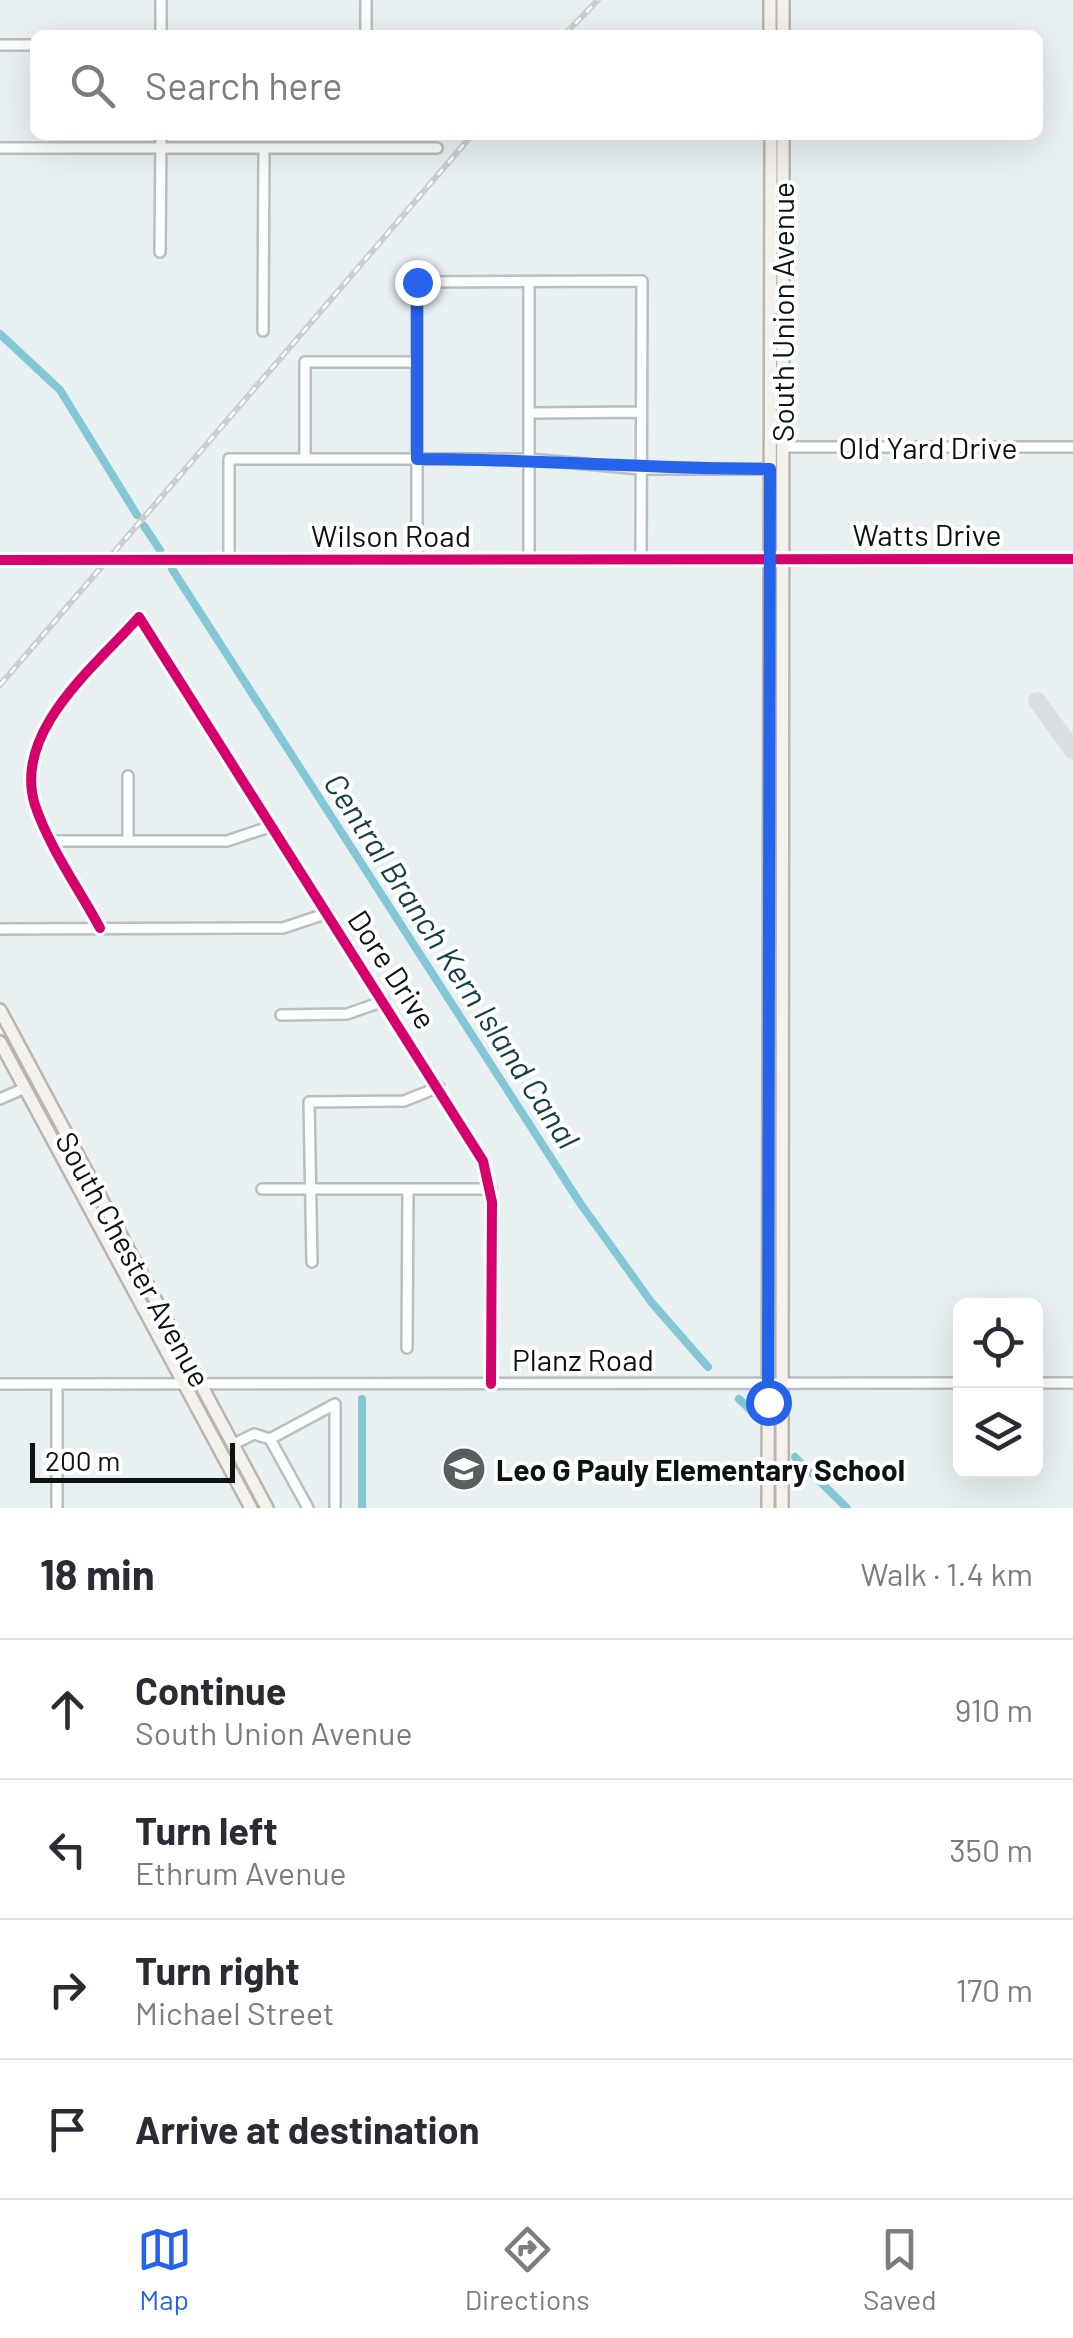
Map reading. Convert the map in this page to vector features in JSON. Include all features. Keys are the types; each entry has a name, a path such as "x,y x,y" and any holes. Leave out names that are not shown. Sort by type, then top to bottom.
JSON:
{"main road":[{"path":"776,30 783,15 777,0"},
{"path":"775,30 777,0"},
{"name":"South Union Avenue","path":"776,140 771,174 776,294 782,304 782,447 776,559 782,1068 776,1172"},
{"name":"South Union Avenue","path":"776,559 770,469 776,233 783,160 778,140"},
{"name":"South Union Avenue","path":"768,1508 775,1384 776,1172 769,998 776,770"},
{"path":"770,909 776,915 776,964 782,971"},
{"path":"769,998 782,1068"},
{"name":"South Chester Avenue","path":"0,1010 267,1508"},
{"name":"South Chester Avenue","path":"0,1042 252,1508"},
{"name":"South Union Avenue","path":"775,1384 782,1508"}],"street":[{"path":"161,0 161,30"},
{"path":"366,0 366,30"},
{"path":"0,45 30,45"},
{"path":"160,252 161,140"},
{"path":"366,140 366,148"},
{"path":"0,148 436,148"},
{"path":"264,148 264,331"},
{"path":"417,560 417,282 642,282 641,560"},
{"path":"529,282 529,560"},
{"path":"304,459 304,362 417,362"},
{"path":"529,413 642,412"},
{"name":"Old Yard Drive","path":"782,447 1073,447"},
{"path":"229,560 229,459 529,459 641,469 770,469"},
{"name":"Watts Drive","path":"776,559 1073,559"},
{"name":"Wilson Road","path":"0,560 776,559"},
{"name":"Dore Drive","path":"53,841 32,793 31,768 38,742 49,721 138,616 477,1148 491,1189 492,1384"},
{"path":"128,776 128,841"},
{"path":"100,928 53,841 227,841 272,826"},
{"path":"0,929 283,928 328,914"},
{"path":"281,1015 347,1014 384,1001"},
{"path":"0,1100 25,1088"},
{"path":"312,1262 309,1102 404,1101 439,1088"},
{"path":"262,1189 491,1189"},
{"path":"408,1189 408,1348"},
{"name":"Planz Road","path":"0,1384 953,1383"},
{"path":"1043,1383 1073,1383"},
{"path":"56,1508 57,1384"},
{"path":"270,1439 335,1404 335,1508"},
{"path":"234,1444 254,1434 270,1439 308,1508"}],"waterway":[{"name":"Central Branch Kern Island Canal","path":"0,334 60,390 137,515"},
{"name":"Central Branch Kern Island Canal","path":"144,526 160,550"},
{"name":"Central Branch Kern Island Canal","path":"172,569 580,1203 652,1303 708,1367"},
{"path":"362,1399 362,1508"},
{"name":"Central Branch Kern Island Canal","path":"739,1399 757,1416"},
{"name":"Central Branch Kern Island Canal","path":"795,1457 847,1508"}],"taxiway":[{"path":"1037,701 1073,750"}],"railway":[{"path":"569,30 598,0"},
{"path":"0,685 468,140"}],"cycle path":[{"path":"0,560 1073,559"},
{"path":"100,928 48,836 35,805 31,778 46,726 62,702 139,617 483,1161 492,1202 491,1384"}],"place":[{"name":"Leo G Pauly Elementary School","path":"464,1469"}],"route":[{"path":"417,282 417,459 529,459 641,469 770,469 768,1402"}]}
